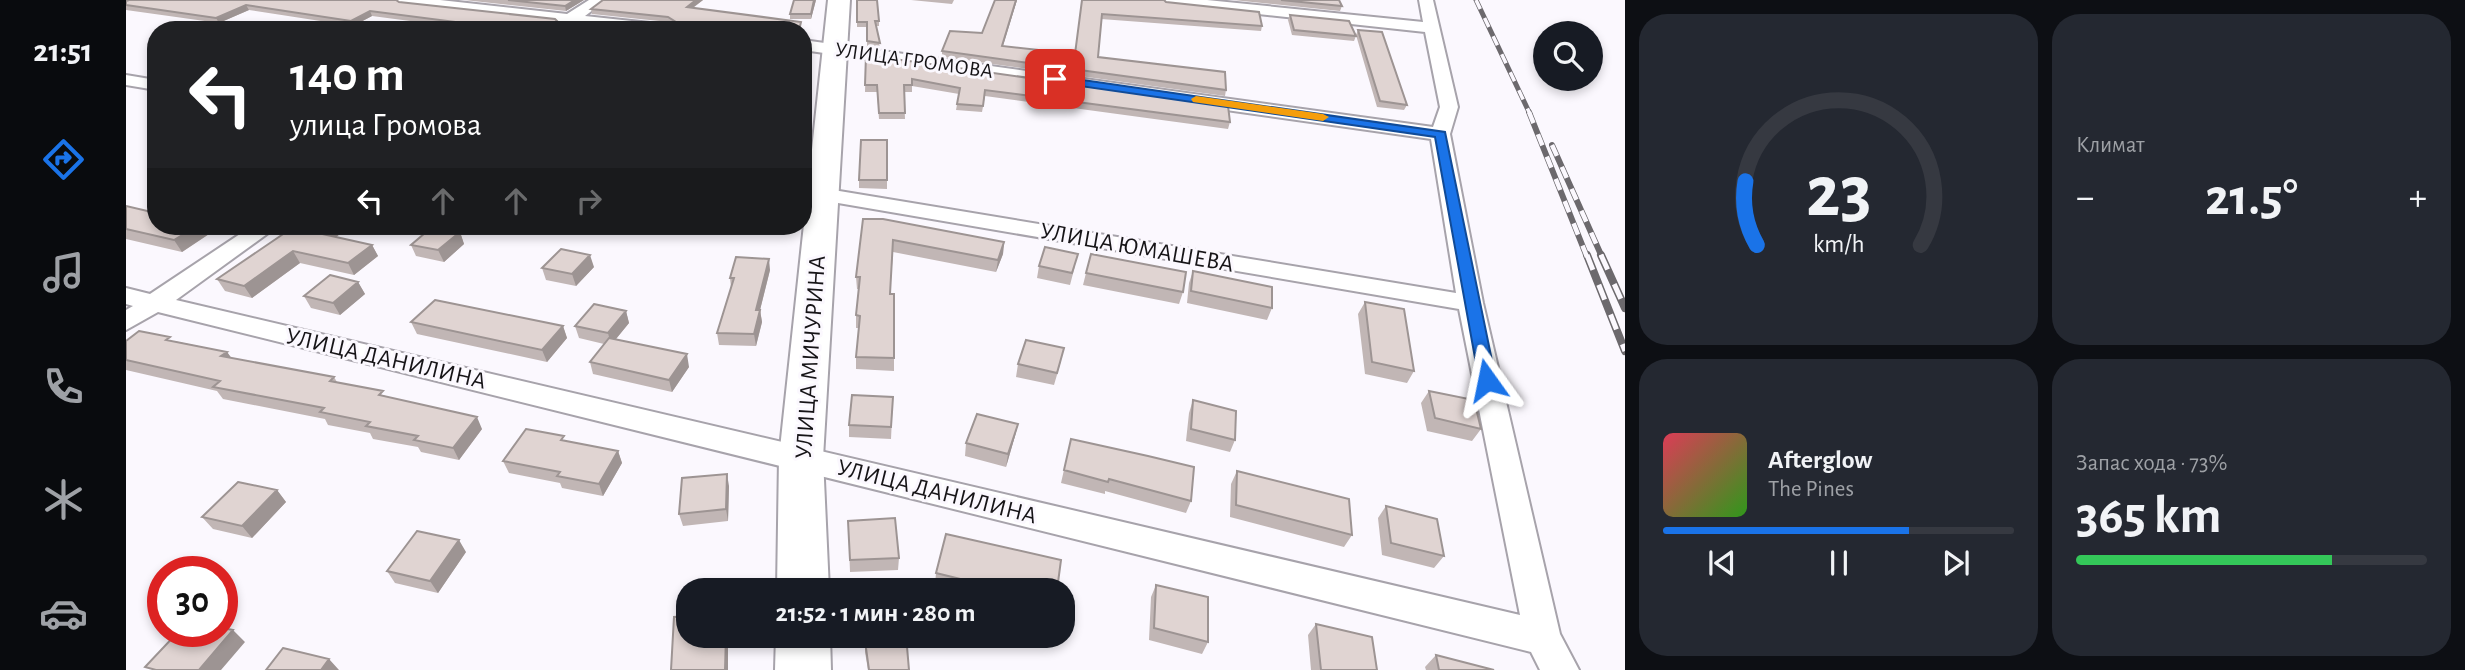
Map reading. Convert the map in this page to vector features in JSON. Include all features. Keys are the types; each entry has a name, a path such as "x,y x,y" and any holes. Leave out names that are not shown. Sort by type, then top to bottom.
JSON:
{"main road":[{"name":"УЛИЦА МИЧУРИНА","path":"812,214 819,46 839,0"},
{"name":"УЛИЦА МИЧУРИНА","path":"803,578 801,458 811,235"},
{"path":"803,648 803,670"}],"street":[{"path":"401,0 588,21"},
{"path":"567,21 599,0"},
{"path":"1165,0 1432,28"},
{"path":"1426,0 1449,107 1440,134 1470,303 1544,638 1560,670"},
{"name":"УЛИЦА ГРОМОВА","path":"819,46 1440,134"},
{"path":"126,80 147,84"},
{"name":"УЛИЦА ЮМАШЕВА","path":"813,192 1470,303"},
{"path":"126,322 140,300 252,235"},
{"name":"УЛИЦА ДАНИЛИНА","path":"140,300 1544,638"}],"building":[{"path":"396,0 557,21 448,21 370,11 351,21 246,5 216,18 126,5 126,1"},
{"path":"508,0 575,0 565,6"},
{"path":"603,0 696,0 687,7 793,21 674,21 668,17 591,9"},
{"path":"794,0 814,0 811,14 790,14"},
{"path":"857,0 877,0 879,21 875,21 880,43 867,41 867,22 857,22"},
{"path":"995,0 1016,0 1002,46 1075,54 1082,0 1164,0 1259,12 1262,26 1102,14 1098,57 1225,72 1226,90 942,51 950,31 982,33"},
{"path":"1281,0 1339,0 1342,6"},
{"path":"1290,15 1349,21 1356,36 1294,30"},
{"path":"1358,30 1382,32 1407,105 1380,101"},
{"path":"866,55 1228,106 1230,122 985,90 983,106 957,104 960,88 912,79 912,85 904,85 905,113 879,113 877,85 865,85"},
{"path":"861,140 887,140 887,180 859,180"},
{"path":"126,206 147,211 147,234 126,229"},
{"path":"863,219 883,219 1004,242 998,260 893,240 890,294 894,294 894,358 856,357 860,277 856,277"},
{"path":"152,235 182,235 174,240"},
{"path":"282,235 327,235 372,245 348,263 293,251 244,286 217,279"},
{"path":"423,235 456,235 438,250 411,245"},
{"path":"1045,247 1078,254 1072,273 1039,266"},
{"path":"561,249 590,255 572,274 542,268"},
{"path":"1091,254 1186,272 1183,292 1086,273"},
{"path":"736,257 769,259 756,310 760,310 754,334 717,333 734,278 730,278"},
{"path":"1193,271 1272,287 1272,308 1191,291"},
{"path":"330,275 358,282 333,303 304,296"},
{"path":"435,300 563,326 542,350 411,322"},
{"path":"1365,302 1404,309 1414,371 1372,362"},
{"path":"594,304 626,311 608,333 575,326"},
{"path":"139,331 170,337 166,340 227,352 221,356 334,377 330,381 383,391 379,395 477,417 453,448 414,440 418,436 366,426 370,422 320,412 324,408 213,387 220,381 126,360 126,341"},
{"path":"609,338 687,354 669,380 590,362"},
{"path":"1026,340 1064,348 1057,373 1018,364"},
{"path":"1429,391 1474,400 1481,429 1435,418"},
{"path":"852,395 893,397 891,427 849,425"},
{"path":"1193,400 1236,411 1235,440 1191,429"},
{"path":"977,414 1018,424 1008,454 966,443"},
{"path":"526,429 564,436 561,440 618,451 599,484 557,476 560,472 503,461"},
{"path":"1071,439 1194,467 1191,501 1064,470"},
{"path":"1237,471 1349,499 1352,535 1236,505"},
{"path":"727,474 726,509 679,514 682,478"},
{"path":"238,482 277,490 242,526 202,517"},
{"path":"1386,506 1437,519 1444,556 1391,543"},
{"path":"895,518 899,558 850,560 848,521"},
{"path":"417,531 459,540 430,581 387,571"},
{"path":"946,534 1061,560 1059,578 956,578 936,573"},
{"path":"1156,585 1208,597 1208,642 1154,628"},
{"path":"674,617 676,648 726,648 725,670 671,670"},
{"path":"1316,624 1372,637 1377,670 1321,670"},
{"path":"164,647 219,647 199,670 156,670 145,667"},
{"path":"283,648 329,659 321,670 266,670"},
{"path":"866,648 907,648 909,670 869,670"},
{"path":"1436,655 1494,670 1439,670"}],"railway":[{"path":"1476,0 1530,114"},
{"path":"1529,112 1587,257"},
{"path":"1552,145 1602,257"},
{"path":"1587,255 1625,351"},
{"path":"1601,255 1625,308"}],"slow traffic":[{"path":"1196,99 1323,117"}],"route":[{"path":"1055,79 1440,134 1470,303 1487,380"}]}
